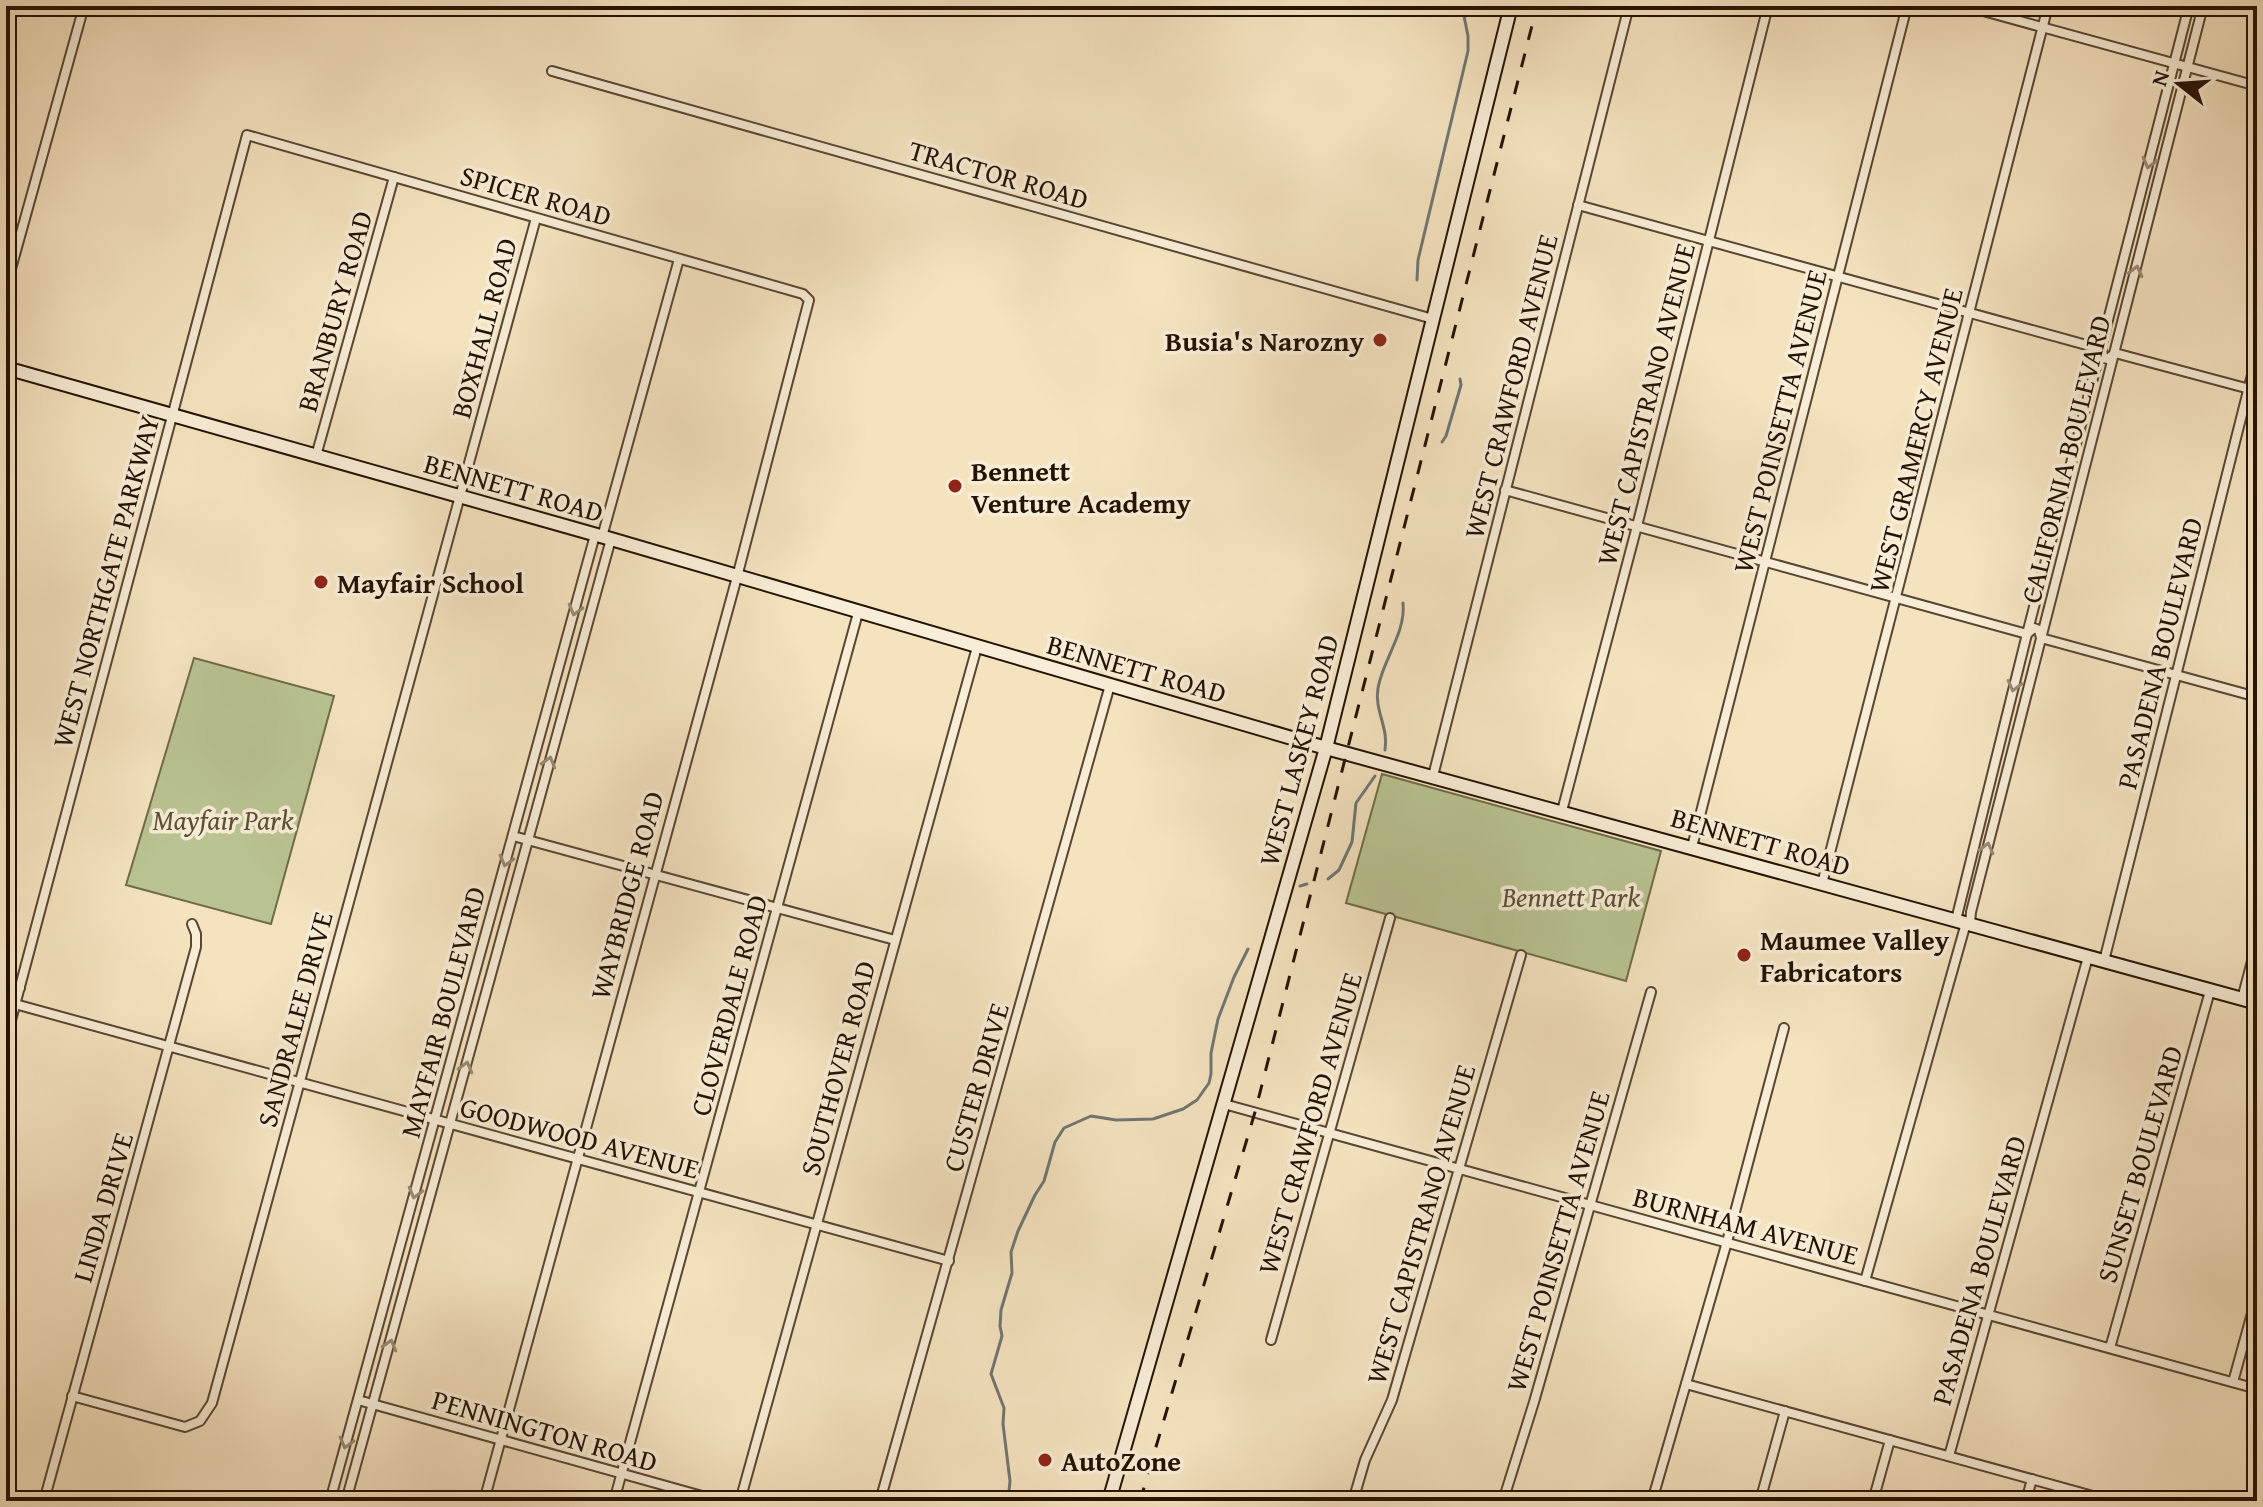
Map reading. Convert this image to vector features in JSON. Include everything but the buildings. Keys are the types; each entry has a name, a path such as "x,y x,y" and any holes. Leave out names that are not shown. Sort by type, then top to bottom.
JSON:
{"street":[{"path":"6,287 84,6"},
{"name":"WEST LASKEY ROAD","path":"1109,1501 1326,748 1511,6"},
{"name":"WEST CRAWFORD AVENUE","path":"1433,776 1629,6"},
{"name":"WEST CAPISTRANO AVENUE","path":"1562,811 1768,6"},
{"name":"WEST POINSETTA AVENUE","path":"1692,847 1907,6"},
{"path":"1965,6 2257,86"},
{"name":"WEST GRAMERCY AVENUE","path":"1822,884 2048,6"},
{"name":"CALIFORNIA BOULEVARD","path":"1865,1281 1964,922 1992,775 2189,6"},
{"name":"CALIFORNIA BOULEVARD","path":"1964,922 1971,912 2203,6"},
{"name":"TRACTOR ROAD","path":"552,71 1433,319"},
{"name":"SPICER ROAD","path":"247,135 803,294 809,300"},
{"name":"WEST NORTHGATE PARKWAY","path":"6,1039 247,135"},
{"name":"BRANBURY ROAD","path":"316,456 394,177"},
{"path":"1578,205 2101,349 2108,342 2112,343 2115,353 2253,390"},
{"path":"2138,205 2151,209"},
{"name":"BOXHALL ROAD","path":"460,497 536,218"},
{"name":"MAYFAIR BOULEVARD","path":"346,1501 528,840 603,537 679,259"},
{"name":"WAYBRIDGE ROAD","path":"484,1501 737,577 809,300"},
{"name":"PASADENA BOULEVARD","path":"2104,961 2253,390 2257,355"},
{"name":"BENNETT ROAD","path":"6,368 603,537 1326,748 2257,1003"},
{"path":"1505,490 2027,634 2034,628 2039,630 2041,638 2257,697"},
{"path":"2065,493 2078,496"},
{"name":"SANDRALEE DRIVE","path":"72,1396 185,1427 200,1421 212,1403 460,497"},
{"name":"MAYFAIR BOULEVARD","path":"330,1501 513,836 603,537"},
{"name":"CLOVERDALE ROAD","path":"614,1501 858,613"},
{"name":"SOUTHOVER ROAD","path":"740,1501 977,647"},
{"name":"CUSTER DRIVE","path":"880,1501 1110,685"},
{"path":"1992,775 2005,778"},
{"path":"513,836 895,940"},
{"name":"WEST CRAWFORD AVENUE","path":"1271,1340 1390,918"},
{"name":"LINDA DRIVE","path":"44,1501 196,947 192,924"},
{"path":"2242,999 2257,942"},
{"name":"WEST CAPISTRANO AVENUE","path":"1353,1501 1365,1460 1392,1400 1521,955"},
{"name":"PASADENA BOULEVARD","path":"1949,1456 2088,957"},
{"path":"6,984 20,988"},
{"name":"SUNSET BOULEVARD","path":"2110,1348 2210,991"},
{"name":"WEST POINSETTA AVENUE","path":"1503,1501 1651,992"},
{"name":"GOODWOOD AVENUE","path":"15,1004 949,1261"},
{"path":"1652,1501 1727,1242 1784,1028"},
{"name":"BURNHAM AVENUE","path":"1224,1104 2257,1389"},
{"path":"2233,1382 2257,1295"},
{"path":"1686,1384 2111,1501"},
{"name":"PENNINGTON ROAD","path":"358,1400 720,1501"},
{"path":"1760,1501 1785,1411"},
{"path":"1873,1501 1890,1440"},
{"path":"2026,1501 2032,1479"}],"green space":[{"name":"Mayfair Park","path":"194,658 334,696 271,924 126,885"},
{"name":"Bennett Park","path":"1382,774 1661,851 1626,981 1346,903"}],"waterway":[{"path":"1417,280 1418,260 1468,51 1462,6"},
{"path":"1442,442 1461,385 1460,379"},
{"path":"1385,750 1377,696 1384,667 1401,625 1403,603"},
{"path":"1328,879 1339,870 1352,842 1356,803 1375,776"},
{"path":"1300,886 1307,884"},
{"path":"1008,1501 1010,1481 1004,1408 991,1374 1002,1336 1001,1310 1012,1273 1011,1252 1018,1231 1044,1181 1055,1142 1064,1128 1091,1116 1116,1120 1153,1119 1183,1109 1197,1100 1209,1083 1218,1019 1248,949"}],"railway":[{"path":"1140,1501 1255,1112 1537,6"}],"place":[{"name":"Busia's Narozny","path":"1380,340"},
{"name":"Bennett Venture Academy","path":"955,486"},
{"name":"Mayfair School","path":"321,582"},
{"name":"Maumee Valley Fabricators","path":"1744,955"},
{"name":"AutoZone","path":"1045,1460"}]}
